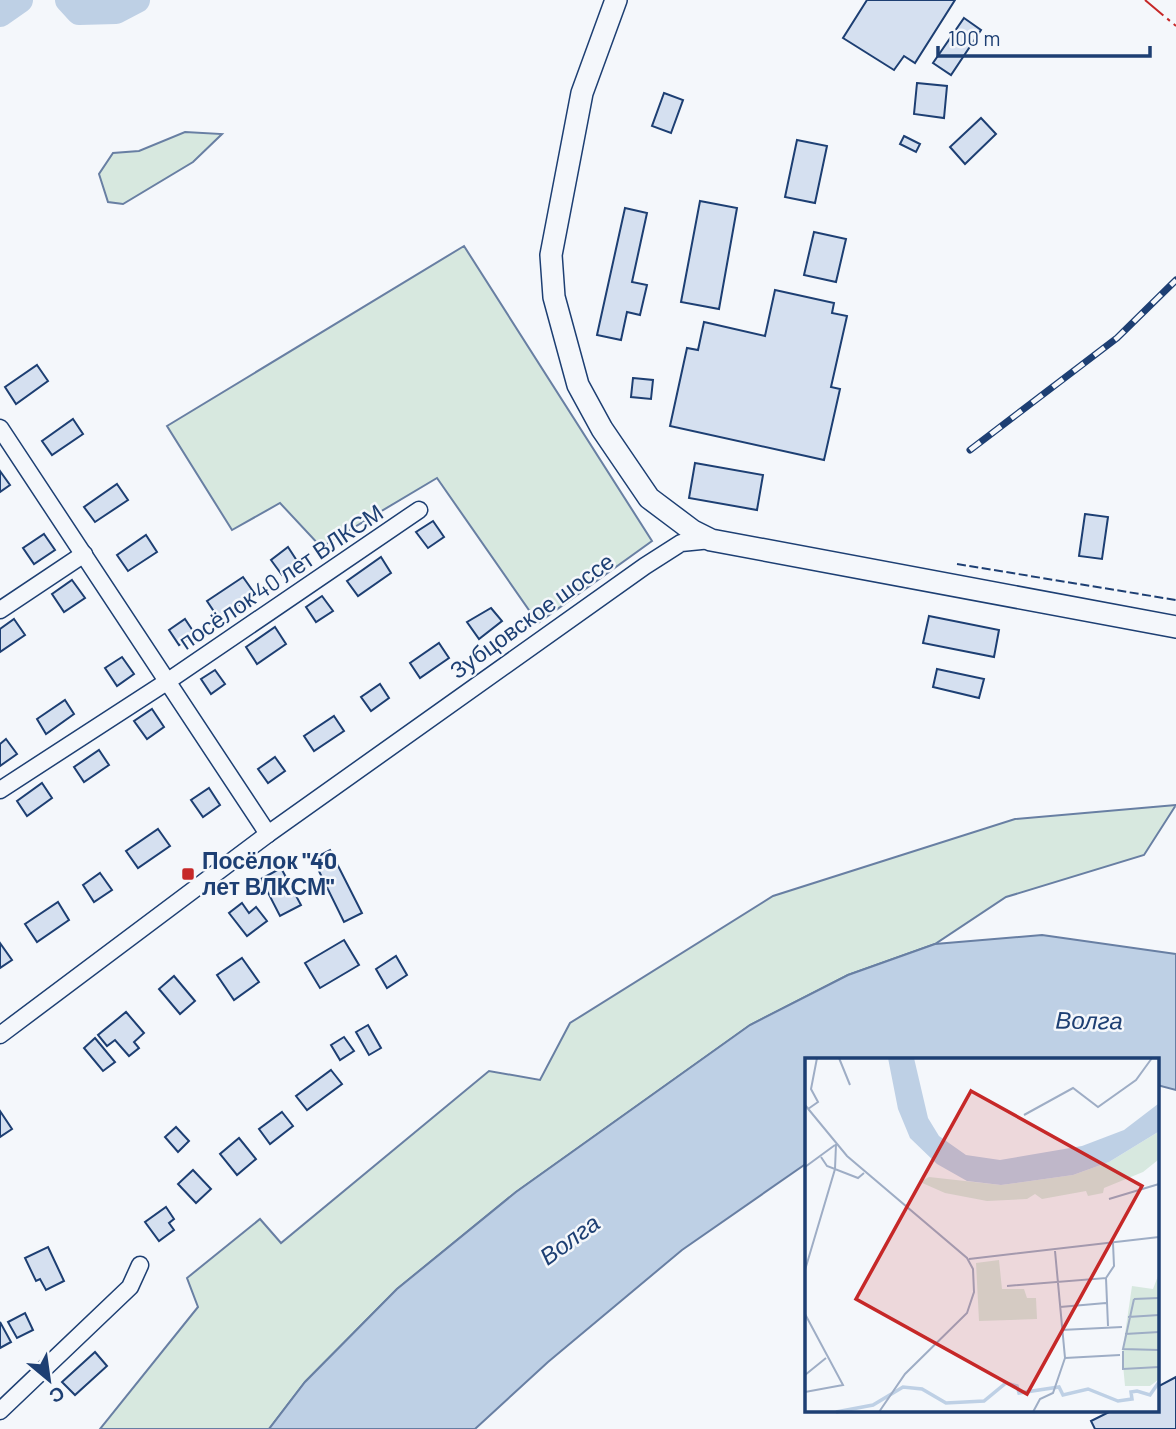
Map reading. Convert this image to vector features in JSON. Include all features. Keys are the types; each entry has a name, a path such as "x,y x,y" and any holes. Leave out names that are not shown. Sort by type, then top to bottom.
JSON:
{"main road":[{"path":"616,0 582,93 551,255 554,298 578,386 602,429 649,498 693,531 711,540"},
{"name":"Зубцовское шоссе","path":"711,540 1176,627"}],"street":[{"name":"посёлок 40 лет ВЛКСМ","path":"2,435 84,554 268,834"},
{"name":"посёлок 40 лет ВЛКСМ","path":"0,790 168,681 419,510"},
{"name":"Зубцовское шоссе","path":"4,1032 268,834 645,566 681,543 711,540"},
{"path":"0,610 84,554"},
{"path":"0,1410 130,1287 140,1265"}],"shaded area":[{"path":"185,132 222,134 193,162 123,204 108,202 99,174 113,153 139,151"},
{"path":"464,246 652,541 538,623 437,478 321,547 280,503 232,530 167,426"},
{"path":"1176,805 1144,855 1006,897 935,944 848,975 750,1025 516,1192 397,1289 305,1382 269,1429 100,1429 198,1307 187,1278 260,1219 281,1243 489,1071 540,1080 570,1023 773,896 1015,819"}],"water":[{"name":"Волга","path":"1042,935 1176,954 1176,1090 1158,1085 1158,1058 805,1058 805,1164 682,1250 548,1362 475,1429 269,1429 305,1382 397,1289 516,1192 750,1025 848,975 935,944"}],"building":[{"path":"867,0 955,0 915,63 904,56 894,70 843,38"},
{"path":"964,18 981,30 951,75 933,63"},
{"path":"917,83 947,86 944,118 914,114"},
{"path":"664,93 683,100 671,133 652,126"},
{"path":"981,118 996,134 965,164 950,147"},
{"path":"904,136 920,144 916,152 900,144"},
{"path":"797,140 827,146 815,203 785,197"},
{"path":"700,201 737,208 719,309 681,302"},
{"path":"625,208 647,213 632,282 647,285 640,315 627,312 621,340 597,335"},
{"path":"814,232 846,239 836,282 804,275"},
{"path":"775,290 834,303 832,313 847,316 831,387 840,389 824,460 670,426 687,348 698,350 704,322 765,336"},
{"path":"37,365 48,381 16,404 5,387"},
{"path":"633,378 653,380 651,399 631,397"},
{"path":"73,419 83,434 52,455 42,441"},
{"path":"695,463 763,475 757,510 689,498"},
{"path":"0,471 10,485 0,492"},
{"path":"117,484 128,500 95,522 84,507"},
{"path":"1085,514 1108,517 1102,559 1079,556"},
{"path":"433,521 444,537 428,548 416,532"},
{"path":"44,534 55,550 34,564 23,548"},
{"path":"146,535 157,552 128,571 117,555"},
{"path":"288,547 299,564 282,575 271,560"},
{"path":"381,557 391,573 358,596 347,581"},
{"path":"243,577 255,594 219,619 207,601"},
{"path":"72,580 85,598 64,612 52,594"},
{"path":"322,596 333,611 316,622 306,607"},
{"path":"491,608 502,621 479,639 467,622"},
{"path":"929,616 999,630 994,657 923,643"},
{"path":"14,619 25,635 0,652 0,629"},
{"path":"185,619 195,634 179,645 169,630"},
{"path":"275,627 286,644 257,664 246,647"},
{"path":"439,643 449,658 420,678 410,663"},
{"path":"122,657 134,674 117,686 105,668"},
{"path":"937,669 984,679 979,698 933,687"},
{"path":"215,670 225,684 211,694 201,679"},
{"path":"380,684 389,698 371,711 361,697"},
{"path":"65,700 74,714 46,734 37,719"},
{"path":"152,709 164,727 147,739 134,721"},
{"path":"334,716 344,731 314,751 304,736"},
{"path":"6,739 17,754 0,766 0,744"},
{"path":"99,750 109,765 84,782 74,767"},
{"path":"275,757 285,771 268,783 258,769"},
{"path":"42,783 52,798 27,816 17,801"},
{"path":"209,788 220,805 203,817 191,800"},
{"path":"158,829 170,846 138,868 126,851"},
{"path":"330,850 362,913 344,922 313,859"},
{"path":"281,868 301,905 280,916 261,879"},
{"path":"100,873 112,890 94,902 83,885"},
{"path":"58,902 69,920 37,942 25,924"},
{"path":"242,903 249,913 256,907 267,921 247,936 229,913"},
{"path":"344,940 359,965 320,988 305,963"},
{"path":"0,943 12,960 0,968"},
{"path":"396,956 407,975 387,988 376,969"},
{"path":"242,958 259,982 234,1000 217,975"},
{"path":"174,976 195,1001 180,1014 159,989"},
{"path":"126,1012 144,1033 134,1042 139,1048 129,1056 115,1040 107,1046 98,1035"},
{"path":"368,1025 381,1048 369,1055 356,1032"},
{"path":"344,1037 354,1051 340,1060 331,1045"},
{"path":"95,1038 115,1062 103,1071 84,1048"},
{"path":"331,1070 342,1084 307,1110 296,1096"},
{"path":"0,1111 12,1129 0,1137"},
{"path":"282,1112 293,1126 270,1144 259,1129"},
{"path":"176,1127 189,1141 178,1152 165,1137"},
{"path":"239,1138 256,1159 237,1175 220,1154"},
{"path":"193,1170 211,1189 196,1203 178,1184"},
{"path":"166,1207 174,1219 169,1223 174,1230 159,1241 145,1222"},
{"path":"48,1247 64,1281 46,1290 40,1279 36,1281 25,1258"},
{"path":"25,1313 33,1330 17,1338 8,1322"},
{"path":"0,1322 11,1342 0,1348"},
{"path":"95,1352 107,1366 75,1395 62,1382"},
{"path":"1176,1377 1176,1429 1095,1429 1091,1421 1109,1412 1158,1412 1158,1386"}],"waterway":[{"path":"0,14 20,0"},
{"path":"68,0 79,12 116,11 137,0"}],"railway":[{"path":"970,450 1117,338 1176,280"}],"fence":[{"path":"957,564 1176,600"}],"power":[{"path":"1145,0 1176,26"}],"place":[{"name":"Посёлок \"40 лет ВЛКСМ\"","path":"188,874"}]}
